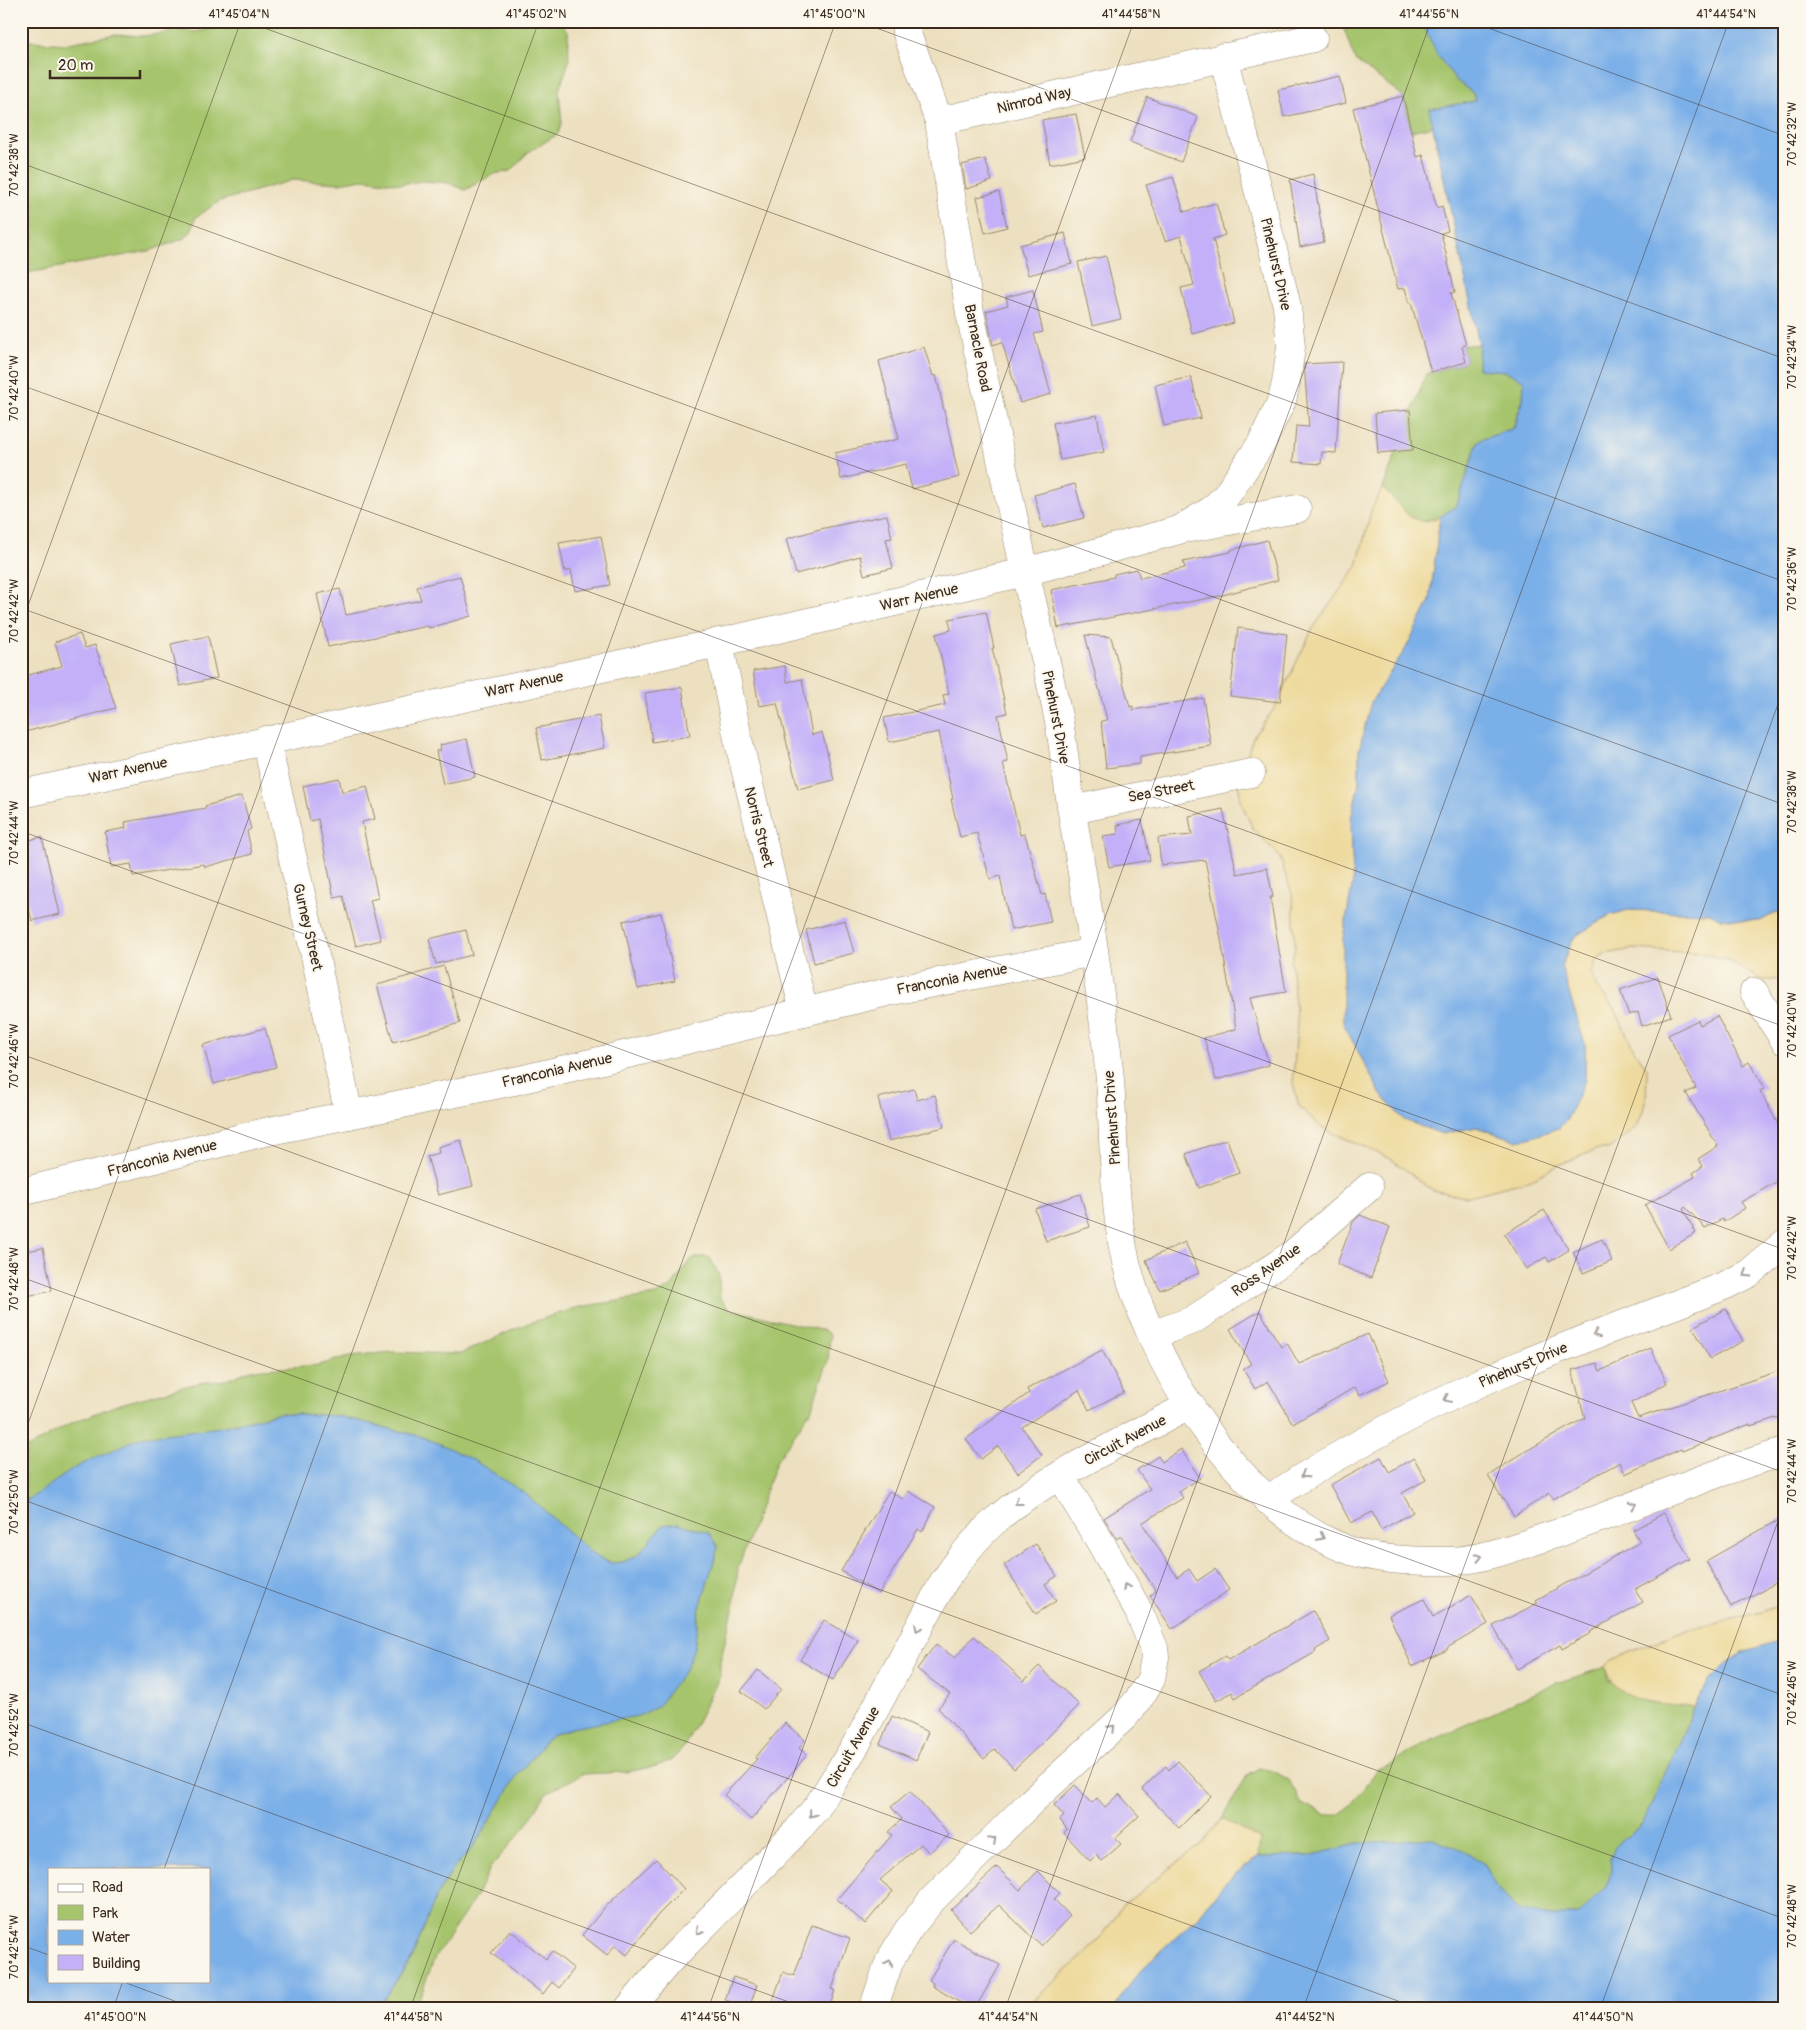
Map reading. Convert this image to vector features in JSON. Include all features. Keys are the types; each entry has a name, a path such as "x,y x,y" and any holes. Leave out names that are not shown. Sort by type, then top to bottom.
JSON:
{"street":[{"path":"906,31 939,121"},
{"name":"Nimrod Way","path":"939,121 1313,38"},
{"name":"Pinehurst Drive","path":"1223,57 1287,306 1291,347 1282,400 1248,464 1226,496 1212,510 1179,530 1025,572 1059,723 1094,952 1110,1078 1120,1230 1132,1281 1152,1335 1191,1404 1228,1456 1267,1500 1304,1528 1337,1546 1357,1553 1392,1558 1456,1561 1490,1554 1555,1534 1698,1481 1785,1452"},
{"name":"Barnacle Road","path":"939,121 970,313 1025,572"},
{"path":"1179,530 1297,509"},
{"name":"Warr Avenue","path":"21,794 719,642 1025,572"},
{"name":"Norris Street","path":"719,642 742,758 804,1012"},
{"name":"Gurney Street","path":"266,740 349,1115"},
{"name":"Sea Street","path":"1072,810 1251,773"},
{"name":"Franconia Avenue","path":"21,1192 265,1132 519,1080 892,991 1094,952"},
{"path":"1754,992 1785,1041"},
{"name":"Ross Avenue","path":"1152,1335 1193,1320 1292,1254 1369,1187"},
{"name":"Pinehurst Drive","path":"1267,1500 1319,1466 1478,1384 1584,1338 1726,1285 1748,1274 1785,1243"},
{"name":"Circuit Avenue","path":"628,2009 670,1961 798,1831 817,1807 857,1744 944,1581 967,1549 998,1518 1023,1498 1191,1404"},
{"path":"874,2009 890,1960 908,1930 932,1900 1032,1801 1124,1717 1139,1699 1151,1679 1156,1657 1139,1612 1101,1543 1060,1476"}],"green space":[{"path":"251,21 560,21 568,31 569,61 559,91 562,122 558,134 527,153 511,171 494,174 465,190 448,183 422,181 402,184 363,179 339,183 293,180 220,201 196,217 191,232 183,239 149,251 21,274 21,40 64,44 116,34 143,36 186,30 195,32"},
{"path":"1341,21 1424,21 1424,26 1457,81 1473,93 1476,101 1430,109 1433,126 1411,131 1403,96 1355,60"},
{"path":"1479,344 1478,369 1506,371 1525,381 1523,399 1513,428 1478,441 1457,505 1440,517 1422,522 1410,517 1383,488 1426,374 1466,362 1462,346"},
{"path":"704,1256 710,1258 719,1275 720,1298 729,1309 825,1331 830,1335 828,1361 811,1410 776,1462 738,1568 734,1606 720,1661 720,1676 684,1747 673,1759 657,1766 626,1772 583,1774 546,1793 526,1826 490,1868 475,1898 435,1957 415,2009 377,2009 412,1958 436,1897 453,1869 473,1847 519,1773 543,1744 554,1734 572,1728 694,1648 699,1611 718,1547 709,1534 678,1523 663,1525 638,1555 623,1562 612,1563 596,1557 572,1536 440,1444 419,1436 338,1416 280,1413 221,1427 21,1502 21,1450 71,1423 117,1405 198,1383 226,1380 251,1370 319,1365 349,1356 392,1352 460,1354 526,1324 579,1307 656,1295 672,1286 690,1260"},
{"path":"1606,1667 1609,1680 1646,1702 1695,1706 1643,1823 1616,1846 1611,1855 1612,1870 1605,1888 1577,1916 1539,1915 1519,1910 1503,1896 1484,1863 1361,1843 1309,1856 1258,1857 1260,1839 1222,1819 1248,1774 1259,1768 1274,1771 1289,1780 1302,1804 1327,1815 1338,1815 1352,1805 1377,1770 1391,1765 1415,1748 1556,1683"}],"sand":[{"path":"1383,488 1410,517 1423,522 1440,517 1430,601 1359,750 1359,784 1351,819 1353,881 1343,939 1442,1134 1476,1127 1516,1140 1566,1121 1585,1080 1585,1045 1561,966 1574,937 1610,915 1628,910 1710,913 1719,918 1760,921 1785,908 1785,974 1775,980 1762,980 1728,960 1701,953 1634,949 1605,954 1597,959 1592,972 1596,987 1614,1007 1635,1052 1647,1068 1646,1102 1637,1127 1608,1149 1598,1149 1561,1164 1528,1181 1465,1197 1432,1190 1391,1159 1322,1128 1299,1106 1293,1084 1297,1024 1291,961 1295,947 1293,897 1279,855 1253,829 1240,800 1239,781 1253,737 1274,709 1312,630 1357,566 1372,508"},
{"path":"1785,1604 1785,1641 1742,1652 1710,1679 1695,1706 1655,1703 1642,1700 1630,1696 1619,1689 1611,1680 1606,1667 1611,1660 1679,1632 1761,1612"},
{"path":"1222,1819 1260,1839 1258,1857 1224,1884 1197,1918 1141,1970 1123,1992 1115,2009 1024,2009 1085,1954 1105,1932 1122,1906 1200,1845"}],"water":[{"path":"1424,21 1785,21 1785,908 1760,921 1719,918 1710,913 1628,910 1610,915 1574,937 1561,966 1585,1045 1585,1080 1566,1121 1559,1128 1529,1138 1516,1140 1476,1127 1442,1134 1404,1120 1381,1095 1343,1023 1343,939 1353,881 1351,819 1359,784 1359,750 1371,702 1406,648 1430,601 1440,517 1457,505 1478,441 1514,428 1523,399 1524,381 1506,371 1478,369 1479,344 1429,109 1476,101 1473,93 1457,81 1437,55 1424,26"},
{"path":"280,1413 338,1416 419,1436 475,1461 527,1495 596,1557 612,1563 623,1562 638,1555 663,1525 678,1523 709,1533 718,1547 699,1611 694,1648 685,1670 657,1707 638,1716 572,1728 554,1734 543,1744 519,1773 473,1847 453,1869 436,1897 412,1958 377,2009 21,2009 21,1502 28,1500 76,1467 141,1437 221,1427"},
{"path":"1778,1641 1785,1641 1785,2009 1115,2009 1123,1992 1141,1970 1197,1918 1224,1884 1258,1857 1309,1856 1361,1843 1432,1838 1463,1850 1484,1864 1500,1892 1519,1910 1545,1916 1577,1916 1605,1888 1612,1870 1611,1855 1616,1846 1643,1823 1695,1706 1710,1679 1742,1652"}],"building":[{"path":"1340,76 1346,103 1284,117 1278,90"},
{"path":"1403,96 1417,157 1423,155 1437,208 1442,206 1448,231 1441,233 1455,292 1451,293 1466,345 1462,346 1466,362 1431,372 1411,303 1409,303 1405,288 1398,289 1353,108"},
{"path":"1147,97 1198,117 1181,162 1130,142"},
{"path":"1076,114 1085,157 1050,164 1042,120"},
{"path":"985,159 992,181 966,189 962,165"},
{"path":"1313,174 1324,242 1300,247 1290,180"},
{"path":"1173,177 1184,212 1216,203 1225,235 1213,239 1234,323 1192,334 1181,288 1194,285 1181,236 1165,241 1146,185"},
{"path":"999,192 1007,227 985,233 977,197"},
{"path":"1065,233 1072,264 1028,275 1020,245"},
{"path":"1106,256 1121,319 1092,326 1078,262"},
{"path":"1033,290 1043,332 1034,334 1051,394 1020,403 1002,342 993,345 986,311 1008,305 1006,297"},
{"path":"924,347 933,376 936,375 959,477 912,489 906,464 841,479 835,453 899,439 879,361"},
{"path":"1342,362 1336,453 1322,452 1321,464 1293,462 1296,426 1309,427 1304,364"},
{"path":"1191,377 1201,418 1164,426 1155,385"},
{"path":"1410,410 1413,450 1378,453 1375,413"},
{"path":"1097,415 1104,452 1060,460 1053,423"},
{"path":"1075,484 1084,518 1043,528 1034,495"},
{"path":"887,515 892,538 886,539 893,568 864,575 860,556 796,574 786,539 820,529"},
{"path":"601,536 610,585 575,591 571,570 565,572 559,543"},
{"path":"1267,540 1278,580 1219,596 1058,628 1051,590 1114,577 1114,574 1137,569 1140,578 1185,568 1183,562 1231,552 1231,550"},
{"path":"460,576 471,616 429,628 428,626 328,647 317,594 340,589 346,615 421,600 417,587"},
{"path":"986,612 1007,713 998,715 1008,762 1003,763 1020,835 1025,834 1042,895 1045,894 1051,922 1011,930 1000,876 990,879 977,833 960,837 939,732 889,742 884,718 945,705 943,695 949,694 936,634 951,630 949,619"},
{"path":"1238,628 1287,634 1280,702 1230,696"},
{"path":"80,634 85,648 95,645 116,708 21,733 21,677 62,666 55,642"},
{"path":"1085,635 1111,637 1130,707 1133,706 1133,710 1203,698 1211,746 1140,757 1140,764 1106,768 1101,721 1107,720"},
{"path":"208,636 217,678 180,686 171,644"},
{"path":"785,666 787,682 802,679 812,735 822,732 834,780 798,789 777,703 759,706 753,671"},
{"path":"682,687 690,736 652,742 645,693"},
{"path":"599,716 605,748 542,760 536,728"},
{"path":"467,739 475,777 443,784 436,751 441,750 440,745"},
{"path":"339,778 342,792 367,786 375,819 362,822 378,898 370,900 381,940 356,946 343,896 334,898 318,819 310,821 303,786"},
{"path":"242,796 251,829 247,831 252,854 205,867 204,864 133,876 131,864 111,867 105,832 126,828 125,822 206,808 205,806"},
{"path":"1223,809 1237,874 1267,868 1273,897 1270,897 1286,992 1250,998 1269,1065 1216,1080 1204,1038 1236,1029 1205,860 1161,865 1158,838 1192,835 1189,816"},
{"path":"1142,820 1150,860 1109,867 1103,836 1118,834 1117,825"},
{"path":"42,837 60,914 32,921 21,876 21,842"},
{"path":"661,913 675,981 638,989 623,921"},
{"path":"845,920 854,953 814,963 806,930"},
{"path":"466,930 472,955 436,964 429,939"},
{"path":"444,966 460,1023 393,1042 377,985"},
{"path":"1658,977 1671,1016 1642,1026 1638,1012 1629,1015 1620,990"},
{"path":"1717,1016 1743,1066 1749,1062 1765,1088 1760,1091 1785,1137 1785,1177 1741,1202 1745,1208 1724,1222 1722,1219 1705,1228 1685,1207 1683,1209 1696,1233 1669,1249 1645,1205 1695,1177 1693,1173 1703,1166 1698,1159 1718,1146 1686,1093 1696,1088 1668,1035 1698,1020 1700,1025"},
{"path":"265,1028 276,1067 214,1084 203,1045"},
{"path":"914,1089 917,1100 935,1095 944,1127 889,1141 878,1098"},
{"path":"1227,1139 1239,1173 1199,1188 1186,1154"},
{"path":"461,1140 473,1186 438,1195 427,1156 439,1153 438,1147"},
{"path":"1080,1194 1090,1227 1046,1241 1035,1209"},
{"path":"1544,1210 1569,1250 1549,1262 1546,1257 1526,1269 1504,1234"},
{"path":"1360,1215 1390,1227 1371,1278 1337,1264 1353,1222"},
{"path":"1602,1239 1612,1261 1583,1273 1573,1252"},
{"path":"1185,1242 1199,1273 1160,1290 1146,1260"},
{"path":"43,1248 52,1291 21,1297 21,1252"},
{"path":"1726,1309 1743,1341 1710,1359 1693,1327"},
{"path":"1260,1311 1281,1347 1287,1343 1299,1364 1368,1334 1389,1381 1359,1395 1355,1387 1293,1424 1268,1381 1255,1389 1243,1369 1251,1364 1230,1329"},
{"path":"1651,1348 1667,1383 1631,1403 1638,1418 1785,1369 1785,1415 1750,1426 1750,1424 1682,1451 1681,1449 1625,1474 1620,1462 1553,1499 1550,1493 1514,1516 1488,1476 1526,1451 1585,1418 1572,1370 1597,1363 1600,1371"},
{"path":"1102,1350 1124,1392 1089,1410 1079,1390 1022,1427 1042,1455 1018,1473 998,1446 981,1459 966,1439 1029,1393 1027,1389"},
{"path":"1181,1449 1200,1478 1179,1492 1183,1498 1142,1523 1177,1577 1189,1569 1197,1581 1215,1569 1229,1590 1172,1629 1150,1596 1156,1591 1121,1536 1117,1539 1104,1518 1150,1489 1137,1470 1158,1456 1162,1462"},
{"path":"1381,1457 1389,1472 1414,1458 1426,1480 1402,1493 1413,1512 1381,1530 1372,1512 1351,1523 1330,1485"},
{"path":"889,1491 903,1499 908,1491 935,1507 922,1532 918,1529 879,1594 841,1571"},
{"path":"1664,1513 1690,1559 1635,1589 1643,1602 1562,1649 1560,1645 1517,1669 1493,1626 1538,1603 1536,1600 1640,1542 1633,1530"},
{"path":"1785,1516 1785,1578 1731,1607 1706,1561"},
{"path":"1036,1544 1057,1576 1045,1584 1056,1601 1036,1614 1004,1565"},
{"path":"1471,1595 1488,1624 1447,1648 1447,1650 1412,1666 1389,1615 1424,1599 1433,1617"},
{"path":"1313,1611 1330,1641 1315,1650 1316,1652 1235,1698 1232,1692 1216,1701 1199,1671 1225,1656 1228,1660"},
{"path":"824,1620 858,1640 833,1680 800,1660"},
{"path":"974,1636 1024,1681 1039,1666 1079,1705 1014,1769 995,1749 984,1759 938,1708 950,1694 917,1669 936,1644 955,1658"},
{"path":"758,1670 781,1689 764,1709 741,1691"},
{"path":"892,1716 928,1732 916,1760 880,1744"},
{"path":"785,1723 805,1740 799,1748 807,1755 751,1820 724,1795 757,1759 755,1758"},
{"path":"1178,1761 1211,1796 1179,1828 1142,1789 1166,1766 1169,1770"},
{"path":"1075,1785 1092,1803 1097,1798 1105,1807 1119,1794 1139,1816 1115,1838 1121,1844 1102,1861 1096,1855 1090,1861 1064,1833 1067,1829 1060,1820 1064,1816 1054,1805"},
{"path":"910,1791 949,1835 929,1853 921,1844 880,1880 893,1891 865,1924 837,1899 892,1835 888,1832 902,1819 891,1807"},
{"path":"656,1859 684,1889 658,1915 627,1955 615,1945 607,1955 582,1935 605,1907"},
{"path":"997,1867 1020,1890 1038,1871 1060,1893 1054,1899 1070,1916 1041,1946 999,1905 970,1931 951,1910"},
{"path":"812,1925 850,1938 832,1989 835,1990 829,2009 790,2009 772,2003 783,1972 794,1976"},
{"path":"510,1930 546,1959 552,1951 574,1969 559,1988 552,1982 543,1994 491,1953"},
{"path":"954,1939 1000,1965 975,2009 971,2009 932,1986 933,1983 929,1980"},
{"path":"733,1977 757,1985 749,2008 725,2000"}]}
